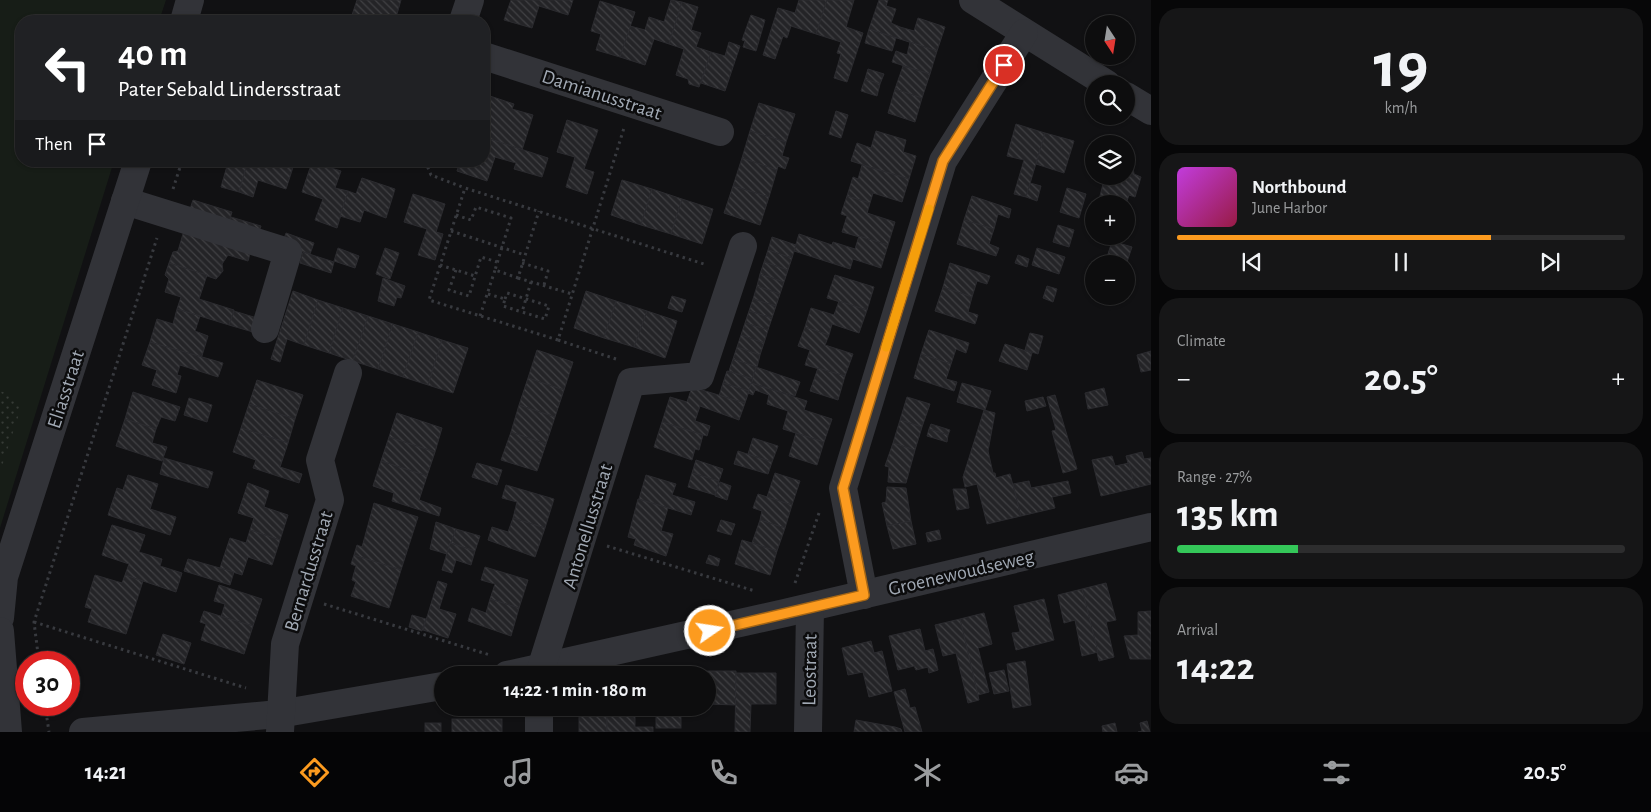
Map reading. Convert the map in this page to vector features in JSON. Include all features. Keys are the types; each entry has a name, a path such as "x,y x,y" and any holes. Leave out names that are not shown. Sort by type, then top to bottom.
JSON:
{"street":[{"path":"186,15 190,0"},
{"path":"465,15 470,0"},
{"path":"973,0 1092,75"},
{"path":"864,595 843,488 943,161 1024,33"},
{"name":"Damianusstraat","path":"490,58 720,132"},
{"path":"1135,101 1151,111"},
{"name":"Eliasstraat","path":"0,618 4,577 136,167"},
{"path":"125,201 288,252 265,329"},
{"path":"631,382 700,376 743,246"},
{"name":"Bernardusstraat","path":"280,715 285,644 330,500 320,460 348,373"},
{"name":"Antonellusstraat","path":"541,666 583,539 631,382"},
{"name":"Groenewoudseweg","path":"564,666 1151,527"},
{"name":"Leostraat","path":"798,611 808,732"},
{"path":"0,631 8,732"},
{"path":"84,732 280,715 434,687"},
{"path":"539,716 539,732"}],"path":[{"path":"558,340 632,104"},
{"path":"38,651 34,622 180,167"},
{"path":"428,167 432,175 465,188 734,273"},
{"path":"465,188 429,300 622,360 631,382"},
{"path":"456,215 471,220 476,207 511,218 480,316"},
{"path":"518,278 539,211"},
{"path":"451,231 525,255"},
{"path":"456,270 449,290 469,296 481,257 497,262"},
{"path":"522,263 548,271 544,286"},
{"path":"440,265 475,276"},
{"path":"495,270 572,294"},
{"path":"522,312 532,282"},
{"path":"507,293 526,299 549,306 544,320 503,306 507,293"},
{"path":"488,294 505,299"},
{"path":"798,611 823,503 843,488"},
{"path":"583,539 761,593"},
{"path":"300,597 499,665"},
{"path":"34,622 280,715"},
{"path":"47,716 49,732"}],"shaded area":[{"path":"0,0 166,0 161,15 15,15 15,167 112,167 0,528"},
{"path":"0,391 14,396 21,408 0,472"}],"building":[{"path":"357,0 401,0 397,15 352,15"},
{"path":"511,0 573,0 568,15 539,6 532,28 504,20"},
{"path":"671,0 682,2 669,44 654,39 645,65 620,57 630,26 645,30 649,17 664,22"},
{"path":"799,0 827,0 816,34 791,26 787,38 783,36 775,59 763,55 778,8 795,13"},
{"path":"827,0 854,0 846,27 863,33 847,82 834,78 841,54 837,53 841,42 816,34"},
{"path":"879,0 888,0 886,6 896,9 891,23 900,27 914,31 918,18 945,27 937,51 869,29"},
{"path":"600,1 635,12 620,57 596,50 601,34 591,31"},
{"path":"682,2 698,7 691,30 701,33 696,47 711,52 699,87 689,84 688,79 676,75 684,49 669,44"},
{"path":"751,15 765,20 756,51 743,47 745,41 742,40"},
{"path":"869,29 896,38 892,51 865,43"},
{"path":"729,42 740,46 725,91 701,83 711,52 725,56"},
{"path":"910,42 937,51 930,74 892,62 896,51 907,55"},
{"path":"903,66 930,74 922,98 895,89"},
{"path":"868,69 884,74 880,84 865,79"},
{"path":"865,79 880,84 877,96 861,91"},
{"path":"895,89 922,98 915,122 888,113"},
{"path":"490,96 514,104 512,109 533,115 522,150 490,139"},
{"path":"759,103 795,114 786,142 750,131"},
{"path":"836,111 848,115 841,138 829,134"},
{"path":"567,120 598,130 584,169 594,172 587,194 566,187 575,157 557,152"},
{"path":"1016,124 1045,133 1026,197 1014,194 1024,160 1007,156"},
{"path":"750,131 786,142 782,156 789,158 785,169 778,166 777,170 742,158"},
{"path":"876,131 906,140 903,152 916,156 909,179 851,161 857,143 871,148"},
{"path":"1045,133 1074,141 1064,173 1036,164"},
{"path":"490,139 548,158 542,177 514,169 516,163 495,157 487,181 457,171 458,167 490,167"},
{"path":"742,158 777,170 769,197 733,186"},
{"path":"862,165 909,179 902,202 873,193 870,203 847,196 853,177 858,179"},
{"path":"227,167 246,167 239,192 221,187"},
{"path":"246,167 293,167 286,189 258,180 253,197 239,192"},
{"path":"310,167 328,167 341,171 335,188 348,191 337,228 315,220 323,199 302,192"},
{"path":"1135,174 1141,177 1135,197 1135,195 1100,195 1103,185 1135,185"},
{"path":"362,178 395,189 386,218 364,210 360,222 340,216 348,191 356,194"},
{"path":"622,180 652,189 641,225 611,215"},
{"path":"1030,183 1041,186 1037,201 1026,197"},
{"path":"733,186 769,197 760,225 724,213"},
{"path":"1067,188 1086,194 1079,218 1060,212"},
{"path":"652,189 682,199 671,234 641,225"},
{"path":"413,194 445,204 436,232 443,234 435,260 418,255 427,229 404,222"},
{"path":"847,196 870,203 867,213 895,222 888,245 842,232 847,216 841,214"},
{"path":"972,196 1011,209 1009,218 998,214 994,229 964,220"},
{"path":"682,199 713,209 702,244 671,234"},
{"path":"193,200 232,212 227,228 188,215"},
{"path":"231,217 261,226 257,237 228,227"},
{"path":"964,220 994,229 989,244 999,248 996,256 957,244"},
{"path":"1058,225 1074,230 1069,247 1053,242"},
{"path":"185,227 252,247 248,261 228,255 222,264 223,271 216,279 169,263 173,252 178,251"},
{"path":"286,233 314,243 310,254 282,245"},
{"path":"799,234 832,245 833,242 855,249 859,236 888,245 881,268 853,259 850,269 794,251"},
{"path":"772,237 796,245 792,258 768,250"},
{"path":"1111,245 1132,247 1129,255 1108,255"},
{"path":"338,248 359,256 355,268 334,261"},
{"path":"385,248 399,253 390,279 376,274"},
{"path":"1037,248 1065,257 1059,274 1032,265"},
{"path":"768,250 792,258 788,270 764,262"},
{"path":"303,252 334,262 331,273 300,263"},
{"path":"1018,255 1029,259 1027,267 1015,263"},
{"path":"764,262 788,270 784,282 760,274"},
{"path":"169,263 207,275 199,299 234,310 229,325 177,309 181,297 165,292 169,279 165,275"},
{"path":"950,263 990,276 987,284 977,281 972,297 943,287"},
{"path":"760,274 784,282 780,294 757,286"},
{"path":"835,275 874,287 867,310 827,298"},
{"path":"383,278 405,286 401,298 397,297 394,306 378,301"},
{"path":"757,286 780,294 776,306 753,299"},
{"path":"1047,286 1057,289 1053,302 1043,298"},
{"path":"943,287 972,297 968,312 978,315 975,324 935,311"},
{"path":"293,291 318,300 304,345 287,339 280,362 271,359"},
{"path":"586,291 616,301 604,338 574,328"},
{"path":"672,296 686,300 682,312 668,308"},
{"path":"753,299 776,306 772,318 749,311"},
{"path":"318,300 343,308 329,353 304,345"},
{"path":"616,301 647,311 634,347 604,338"},
{"path":"839,301 867,310 859,333 832,324 829,335 805,327 811,308 834,315"},
{"path":"343,308 368,316 353,361 329,353"},
{"path":"177,309 200,316 195,331 208,336 201,359 150,342 157,319 173,324"},
{"path":"234,311 257,318 253,332 229,325"},
{"path":"647,311 677,321 665,358 634,347"},
{"path":"749,311 772,318 768,330 745,323"},
{"path":"368,316 393,324 378,369 353,361"},
{"path":"745,323 768,330 764,343 741,335"},
{"path":"393,324 418,332 403,377 378,369"},
{"path":"805,327 829,335 825,345 853,354 845,376 805,365 810,350 798,346"},
{"path":"929,330 969,343 966,353 956,349 951,364 921,354"},
{"path":"418,332 442,340 428,385 403,377"},
{"path":"1030,333 1043,336 1038,354 1025,350"},
{"path":"741,335 764,343 760,355 737,347"},
{"path":"442,340 468,348 453,393 428,385"},
{"path":"150,342 223,363 218,377 180,365 177,375 181,376 176,393 152,385 157,370 142,365"},
{"path":"1005,344 1032,353 1027,370 999,361"},
{"path":"737,347 760,355 757,367 733,359"},
{"path":"537,350 573,362 564,390 528,378"},
{"path":"1151,351 1151,370 1141,372 1137,355"},
{"path":"921,354 951,364 946,379 957,382 954,391 914,378"},
{"path":"733,359 757,367 753,379 729,371"},
{"path":"756,367 800,382 795,396 751,383"},
{"path":"818,368 845,376 838,400 810,391"},
{"path":"727,371 753,379 749,391 723,383"},
{"path":"528,378 564,390 555,417 519,405"},
{"path":"257,380 303,395 295,419 249,404"},
{"path":"723,383 749,391 745,403 719,396"},
{"path":"751,383 807,401 804,410 832,419 824,442 783,429 788,411 767,404 769,395 755,390 753,395 748,393"},
{"path":"962,383 991,391 985,410 957,402"},
{"path":"692,387 745,403 739,420 700,406 695,421 710,426 707,436 662,422 670,397 687,402"},
{"path":"1104,388 1108,405 1088,409 1085,393"},
{"path":"133,392 180,407 175,421 161,417 156,429 125,419"},
{"path":"1055,395 1077,469 1063,473 1052,431 1056,430 1047,397"},
{"path":"907,397 930,404 922,427 900,420"},
{"path":"1043,397 1046,406 1027,411 1025,401"},
{"path":"189,398 212,405 207,422 184,415"},
{"path":"249,404 295,419 288,443 241,428"},
{"path":"519,405 555,417 546,444 511,432"},
{"path":"984,410 995,413 988,451 993,473 995,473 996,478 1010,474 1021,516 987,524 977,484 965,487 963,477"},
{"path":"397,413 442,428 435,452 389,437"},
{"path":"125,419 156,429 152,443 167,447 162,461 116,446"},
{"path":"900,420 922,427 915,450 893,443"},
{"path":"662,422 703,435 699,450 695,449 692,460 654,447"},
{"path":"931,424 950,430 948,435 929,429"},
{"path":"241,428 288,443 280,467 302,474 299,483 253,468 256,460 233,452"},
{"path":"929,429 948,435 947,442 927,436"},
{"path":"511,432 546,444 537,471 501,460"},
{"path":"796,433 824,442 817,465 789,456"},
{"path":"389,437 435,452 427,476 381,461"},
{"path":"753,438 778,446 772,462 748,454"},
{"path":"893,443 915,450 906,483 888,482 889,467 885,466"},
{"path":"738,451 772,462 768,474 734,464"},
{"path":"1142,452 1144,459 1151,458 1151,484 1135,488 1126,456"},
{"path":"1112,456 1115,466 1129,463 1135,488 1101,496 1092,460"},
{"path":"164,458 213,472 208,488 160,474"},
{"path":"696,460 723,469 719,481 692,473"},
{"path":"381,461 427,476 419,500 441,508 439,516 392,501 394,493 373,486"},
{"path":"477,463 502,470 497,485 472,477"},
{"path":"692,473 719,481 715,495 688,487"},
{"path":"775,473 800,481 792,505 767,497"},
{"path":"128,475 158,484 150,509 176,517 170,535 108,515 117,488 123,490"},
{"path":"646,475 676,484 672,495 695,502 691,515 639,499"},
{"path":"1029,481 1031,488 1068,481 1071,493 1052,497 1055,508 1021,516 1013,484"},
{"path":"720,482 731,486 727,500 715,496"},
{"path":"248,483 269,491 264,507 288,515 280,540 250,530 254,518 238,513"},
{"path":"506,485 554,499 545,528 513,518 517,502 502,498"},
{"path":"887,487 906,488 911,521 887,526 882,503 886,502"},
{"path":"953,489 966,489 969,508 957,510"},
{"path":"758,494 792,505 785,528 760,520 762,511 753,508"},
{"path":"638,499 668,508 661,531 673,534 666,556 634,545 636,539 628,537"},
{"path":"374,503 418,517 401,570 354,555 357,545 362,547"},
{"path":"513,518 545,528 535,557 488,540 492,527 508,532"},
{"path":"721,520 735,524 731,535 717,531"},
{"path":"760,520 785,528 777,551 752,543"},
{"path":"911,521 916,544 893,549 887,526"},
{"path":"436,522 456,529 447,554 430,549"},
{"path":"112,525 145,535 139,552 162,559 160,566 182,573 176,592 125,575 129,564 102,555"},
{"path":"456,529 480,536 475,551 451,543"},
{"path":"250,530 280,540 272,565 248,557 242,575 220,568 230,538 246,543"},
{"path":"939,530 941,539 928,542 926,533"},
{"path":"742,540 777,551 770,575 735,564"},
{"path":"450,543 475,551 471,565 456,560 452,573 442,570"},
{"path":"354,555 401,570 389,608 351,596 356,582 352,580 356,566 351,564"},
{"path":"709,555 720,559 718,566 706,563"},
{"path":"188,559 234,572 230,585 184,571"},
{"path":"485,567 528,580 519,608 490,599 495,584 481,580"},
{"path":"95,575 122,583 125,575 143,581 126,634 88,622 92,609 85,607"},
{"path":"438,581 447,584 439,609 456,614 448,638 423,630"},
{"path":"1106,583 1116,620 1106,622 1114,657 1099,661 1082,589"},
{"path":"219,585 262,599 253,626 221,617 225,604 214,601"},
{"path":"1082,589 1098,652 1082,656 1075,620 1064,623 1058,595"},
{"path":"490,599 519,608 511,636 468,621 472,608 486,613"},
{"path":"1044,599 1054,640 1016,650 1012,633 1020,632 1014,606"},
{"path":"204,611 253,626 244,654 201,640 206,624 200,622"},
{"path":"1151,611 1151,659 1130,659 1124,636 1138,635 1138,612"},
{"path":"984,613 992,644 978,648 989,692 978,695 960,619"},
{"path":"412,615 426,619 422,631 409,627"},
{"path":"960,619 979,700 968,703 956,653 943,656 935,625"},
{"path":"920,629 925,651 933,649 938,670 929,673 928,667 916,670 914,666 898,670 889,636"},
{"path":"163,634 191,643 184,664 156,655"},
{"path":"871,641 874,653 882,651 892,691 869,697 863,672 848,675 842,648"},
{"path":"1025,661 1031,705 1013,708 1007,664"},
{"path":"1004,670 1009,691 994,694 989,673"},
{"path":"716,671 736,671 736,705 716,704"},
{"path":"736,673 776,673 776,704 751,704 750,732 735,732"},
{"path":"905,689 910,708 915,707 922,732 905,732 894,692"},
{"path":"579,716 607,716 607,732 579,732"},
{"path":"607,716 635,716 635,727 653,727 653,732 607,732"},
{"path":"656,716 681,716 681,728 656,728"},
{"path":"452,719 502,719 502,732 452,732"},
{"path":"856,720 895,727 901,729 902,732 854,732"},
{"path":"1147,721 1150,732 1138,732 1142,731 1140,723"},
{"path":"425,723 441,723 441,732 425,732"},
{"path":"1115,723 1117,732 1103,732 1102,726"}],"slow traffic":[{"path":"886,347 929,209"}],"route":[{"path":"710,631 864,595 843,488 943,161 1004,65"}]}
